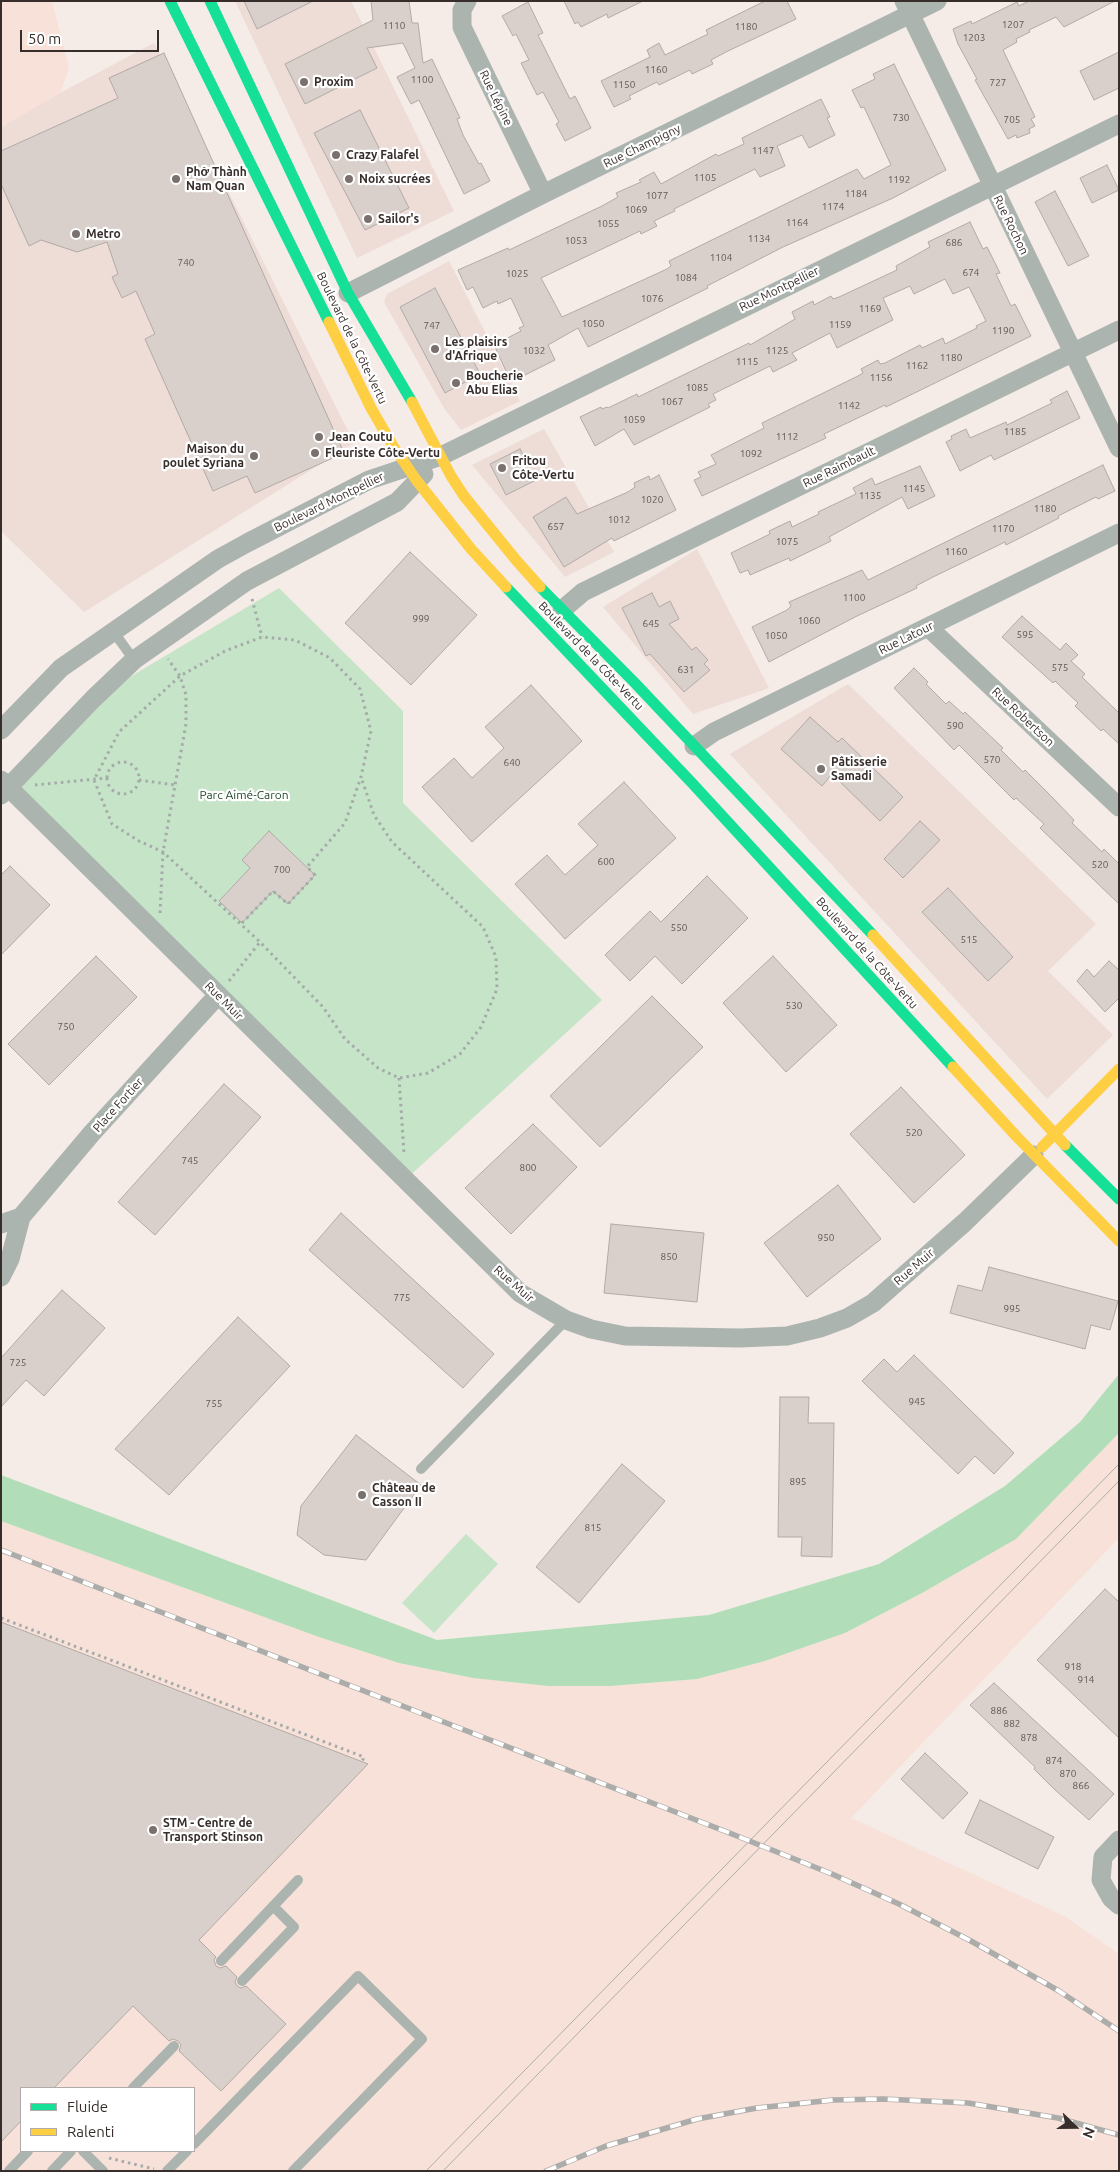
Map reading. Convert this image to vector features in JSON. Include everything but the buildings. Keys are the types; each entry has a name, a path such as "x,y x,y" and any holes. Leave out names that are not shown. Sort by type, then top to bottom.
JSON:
{"main road":[{"name":"Boulevard de la Côte-Vertu","path":"170,1 371,408 412,474 480,559 692,783 1034,1155 1119,1241"},
{"name":"Boulevard de la Côte-Vertu","path":"210,1 348,293 427,427 464,496 511,554 562,610 634,682 879,942 1055,1134 1119,1200"},
{"name":"Rue Muir","path":"1034,1155 1119,1070"}],"street":[{"name":"Rue Lépine","path":"467,1 462,10 462,27 543,194"},
{"name":"Rue Champigny","path":"348,293 907,8 937,1"},
{"name":"Rue Rochon","path":"907,8 1119,448"},
{"name":"Rue Montpellier","path":"441,456 1119,124"},
{"name":"Rue Raimbault","path":"562,610 583,592 1119,330"},
{"name":"Boulevard Montpellier","path":"1,730 61,668 218,559 369,480 412,474 441,456"},
{"name":"Boulevard Montpellier","path":"4,787 134,660 247,581 397,502 412,474"},
{"name":"Rue Latour","path":"694,746 714,732 1119,533"},
{"name":"Rue Robertson","path":"928,627 1119,807"},
{"name":"Rue Muir","path":"4,787 160,937 520,1293 566,1320 591,1330 625,1336 740,1338 787,1336 820,1328 847,1318 873,1303 965,1222 1034,1155"},
{"name":"Place Fortier","path":"1,1277 10,1259 21,1217 92,1133 218,995"},
{"path":"1,1224 21,1217"},
{"path":"1119,1840 1103,1857 1101,1880 1111,1898 1119,1906"}],"lane":[{"path":"114,631 134,660"},
{"path":"421,1469 566,1320"},
{"path":"221,1961 298,1880"},
{"path":"242,1981 294,1927 273,1906"},
{"path":"195,2143 358,1976 422,2039 293,2171"},
{"path":"133,2087 174,2046"},
{"path":"9,2171 27,2152"},
{"path":"52,2171 70,2152"},
{"path":"84,2152 103,2171"},
{"path":"163,2170 186,2152"}],"path":[{"path":"247,581 262,637"},
{"path":"242,924 274,891 288,904 315,875 307,867 345,823 361,777 371,731 360,689 330,658 295,640 262,637 225,651 180,676 119,732 94,780 112,824 138,841 163,852 260,942 324,1007 345,1039 378,1068 399,1078 428,1073 460,1054 481,1027 496,989 496,957 483,927 392,842 374,815 361,777"},
{"path":"160,937 163,852 186,724 186,695 180,676 165,655"},
{"path":"124,762 134,766 139,775 139,780 135,790 120,794 110,788 107,778 110,768 124,762"},
{"path":"4,787 107,778"},
{"path":"139,780 175,785"},
{"path":"218,995 260,942"},
{"path":"399,1078 405,1180"},
{"path":"1,1618 30,1631 364,1757 362,1762"},
{"path":"102,2156 163,2170"}],"shaded area":[{"path":"1,1 52,1 69,68 60,93 1,127"},
{"path":"235,1 351,1 454,211 357,258"},
{"path":"154,43 354,443 84,612 1,531 1,127"},
{"path":"449,261 520,401 461,430 444,408 384,302 387,294"},
{"path":"544,429 614,552 565,577 472,465"},
{"path":"697,549 769,688 693,714 603,607"},
{"path":"848,684 1096,924 1048,971 1113,1035 1047,1099 730,754"},
{"path":"1119,1433 1119,1538 851,1818 1064,1916 1119,1954 1119,2171 1,2171 1,1521 319,1637 399,1663 473,1678 548,1686 610,1686 697,1679 765,1661 845,1633 922,1593 1016,1539"}],"green space":[{"name":"Parc Aimé-Caron","path":"279,588 403,711 403,803 602,1000 405,1180 9,787 93,699"},
{"path":"1119,1374 1119,1433 1016,1539 922,1593 845,1633 765,1661 697,1679 610,1686 548,1686 473,1678 399,1663 319,1637 1,1521 1,1475 437,1640 709,1615 879,1564 1005,1486 1080,1422"},
{"path":"466,1534 498,1564 434,1633 402,1603"}],"tram line":[{"path":"426,2171 1119,1464"},
{"path":"443,2171 1119,1481"}],"railway":[{"path":"1,1550 832,1874 899,1904 971,1941 1059,1991 1119,2031"},
{"path":"546,2171 606,2146 697,2119 757,2108 833,2100 883,2099 968,2103 1058,2118 1119,2135"}],"traffic: fast":[{"path":"170,1 329,322"},
{"path":"210,1 348,293 412,402"},
{"path":"506,587 692,783 953,1067"},
{"path":"540,587 634,682 873,935"},
{"path":"1065,1145 1119,1199"}],"traffic: slow":[{"path":"329,322 371,408 393,446 417,481 471,549 506,587"},
{"path":"412,402 451,476 464,496 540,587"},
{"path":"873,935 1065,1145"},
{"path":"953,1067 1017,1137 1119,1241"},
{"path":"1042,1147 1119,1069"}],"place":[{"name":"Proxim","path":"304,82"},
{"name":"Crazy Falafel","path":"336,155"},
{"name":"Phở Thành Nam Quan","path":"176,179"},
{"name":"Noix sucrées","path":"349,179"},
{"name":"Sailor's","path":"368,219"},
{"name":"Metro","path":"76,234"},
{"name":"Les plaisirs d'Afrique","path":"435,349"},
{"name":"Boucherie Abu Elias","path":"456,383"},
{"name":"Jean Coutu","path":"319,437"},
{"name":"Fleuriste Côte-Vertu","path":"315,453"},
{"name":"Maison du poulet Syriana","path":"254,456"},
{"name":"Fritou Côte-Vertu","path":"502,468"},
{"name":"Pâtisserie Samadi","path":"821,769"},
{"name":"Château de Casson II","path":"362,1495"},
{"name":"STM - Centre de Transport Stinson","path":"153,1830"}]}
